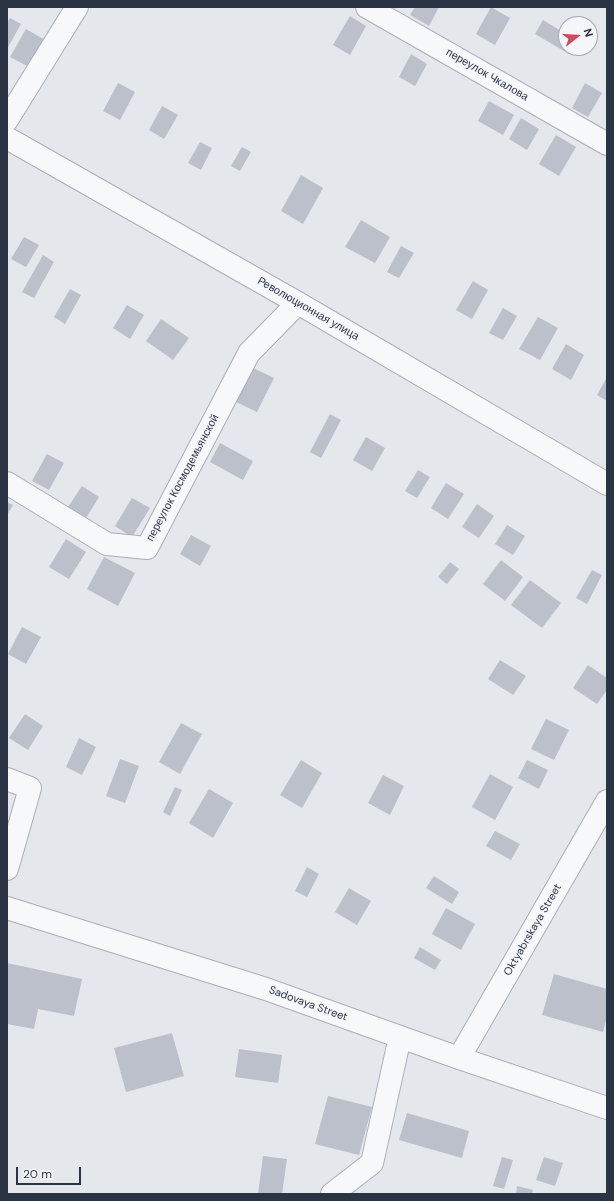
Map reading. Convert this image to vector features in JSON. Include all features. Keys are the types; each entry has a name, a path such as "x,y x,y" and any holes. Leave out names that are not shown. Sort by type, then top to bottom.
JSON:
{"street":[{"path":"7,120 77,7"},
{"name":"переулок Чкалова","path":"367,7 607,144"},
{"name":"Революционная улица","path":"7,138 298,303 607,484"},
{"name":"переулок Космодемьянской","path":"7,483 107,544 147,548 249,353 298,303"},
{"path":"7,779 30,788 7,869"},
{"name":"Oktyabrskaya Street","path":"459,1058 607,801"},
{"name":"Sadovaya Street","path":"7,908 266,989 459,1058 607,1108"},
{"path":"332,1194 372,1163 400,1037"}],"building":[{"path":"415,7 439,7 429,26 410,15"},
{"path":"491,7 510,18 495,45 476,34"},
{"path":"350,16 366,26 350,55 333,45"},
{"path":"10,18 21,24 7,49 7,23"},
{"path":"543,20 558,29 558,48 535,34"},
{"path":"26,29 45,40 29,67 10,57"},
{"path":"411,54 427,64 415,86 399,77"},
{"path":"118,83 135,92 120,120 103,111"},
{"path":"585,83 602,93 588,117 572,108"},
{"path":"489,101 514,115 503,135 478,121"},
{"path":"162,106 178,115 164,139 149,130"},
{"path":"521,118 539,129 527,150 509,139"},
{"path":"556,135 576,147 559,176 539,164"},
{"path":"200,142 212,148 201,170 188,163"},
{"path":"242,147 251,152 240,171 231,166"},
{"path":"301,175 323,188 303,224 281,211"},
{"path":"361,220 390,237 375,263 345,247"},
{"path":"24,237 39,245 26,267 11,259"},
{"path":"401,246 414,253 399,278 387,272"},
{"path":"43,255 54,262 34,298 22,292"},
{"path":"473,281 488,290 472,319 456,310"},
{"path":"70,289 81,295 65,324 54,317"},
{"path":"127,305 144,315 130,339 113,328"},
{"path":"503,308 517,316 503,340 489,333"},
{"path":"538,317 558,328 540,360 519,349"},
{"path":"161,319 189,338 173,360 146,341"},
{"path":"566,344 584,355 571,380 552,369"},
{"path":"251,367 274,378 257,412 234,401"},
{"path":"607,377 607,401 597,395"},
{"path":"330,414 341,420 321,458 310,452"},
{"path":"366,437 385,448 372,471 353,460"},
{"path":"220,443 253,461 243,480 210,462"},
{"path":"47,454 64,463 49,490 32,481"},
{"path":"418,470 430,477 417,498 405,491"},
{"path":"446,483 464,494 448,519 431,508"},
{"path":"82,486 99,497 86,518 68,507"},
{"path":"132,498 150,508 132,537 115,526"},
{"path":"7,502 13,505 7,515"},
{"path":"477,504 494,516 479,538 462,527"},
{"path":"507,525 525,536 513,555 495,544"},
{"path":"191,535 211,546 200,566 180,554"},
{"path":"66,539 86,552 69,579 49,567"},
{"path":"104,557 135,573 118,606 87,589"},
{"path":"501,560 523,577 505,601 483,584"},
{"path":"450,562 459,569 447,584 438,577"},
{"path":"592,570 602,575 587,604 576,598"},
{"path":"530,580 561,603 542,628 511,605"},
{"path":"22,627 41,637 26,664 8,654"},
{"path":"500,660 526,676 513,695 488,679"},
{"path":"588,665 607,678 607,690 597,704 573,688"},
{"path":"25,714 43,726 28,750 9,738"},
{"path":"546,719 569,730 554,760 531,749"},
{"path":"181,723 202,734 180,774 159,762"},
{"path":"79,738 96,747 82,775 66,767"},
{"path":"120,759 139,766 125,803 106,796"},
{"path":"301,760 322,773 302,808 280,795"},
{"path":"527,760 548,770 539,789 518,778"},
{"path":"490,774 513,787 495,820 472,807"},
{"path":"383,775 404,786 390,815 368,803"},
{"path":"175,787 182,790 170,816 163,812"},
{"path":"209,789 233,803 213,838 189,823"},
{"path":"495,831 520,844 511,860 486,846"},
{"path":"307,867 319,874 307,897 295,891"},
{"path":"434,876 459,892 452,904 426,888"},
{"path":"349,888 371,901 357,925 335,912"},
{"path":"446,908 475,924 461,950 432,934"},
{"path":"420,947 441,960 435,970 414,958"},
{"path":"7,963 82,979 74,1016 38,1009 34,1029 7,1024"},
{"path":"554,974 607,989 607,1017 603,1032 542,1015"},
{"path":"172,1033 184,1076 126,1092 114,1048"},
{"path":"239,1049 282,1055 278,1083 235,1077"},
{"path":"328,1096 372,1107 359,1155 315,1144"},
{"path":"407,1113 469,1131 462,1158 399,1140"},
{"path":"263,1156 287,1159 282,1194 258,1194"},
{"path":"502,1157 513,1160 504,1189 493,1186"},
{"path":"544,1157 563,1163 555,1186 536,1180"},
{"path":"517,1186 533,1190 532,1194 516,1194"}]}
